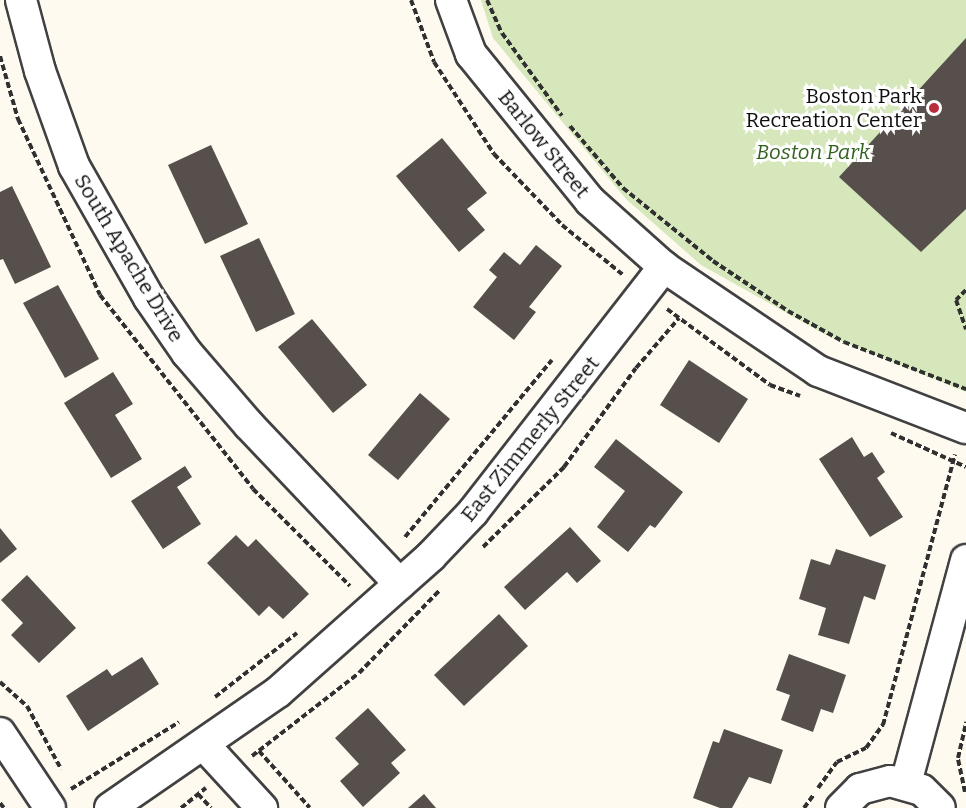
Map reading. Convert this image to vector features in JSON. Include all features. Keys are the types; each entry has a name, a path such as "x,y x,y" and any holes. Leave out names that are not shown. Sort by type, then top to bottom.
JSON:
{"street":[{"name":"South Apache Drive","path":"21,0 40,71 74,166 149,298 187,353 249,425 400,584"},
{"name":"Barlow Street","path":"451,0 471,54 590,201 664,267"},
{"name":"East Zimmerly Street","path":"110,808 278,692 400,584 473,512 664,267"},
{"path":"664,267 818,371 964,428"},
{"path":"906,783 966,560"},
{"path":"0,733 50,808"},
{"path":"204,745 262,808"},
{"path":"841,808 849,797 874,783 906,783 922,790 940,808"}],"path":[{"path":"488,0 502,33 566,122 631,195 713,261 788,311 844,342 966,389"},
{"path":"966,290 956,300 966,329"},
{"path":"804,808 837,762 866,748 883,725 964,428"},
{"path":"0,682 27,706 72,788"},
{"path":"966,722 958,758 966,796"},
{"path":"259,751 310,808"},
{"path":"198,794 211,808"},
{"path":"0,803 4,808"}],"green space":[{"name":"Boston Park","path":"481,0 966,0 966,392 826,335 701,265 626,199 493,38"}],"building":[{"name":"Boston Park Recreation Center","path":"966,38 966,209 921,252 839,177"},
{"path":"442,138 487,193 467,209 485,230 459,252 396,176"},
{"path":"211,145 248,224 205,244 168,165"},
{"path":"12,186 51,267 15,284 3,259 0,260 0,192"},
{"path":"259,238 295,314 256,332 220,256"},
{"path":"536,245 562,266 529,307 536,312 514,340 473,307 497,277 489,270 504,252 520,265"},
{"path":"58,285 99,359 65,378 23,303"},
{"path":"312,319 367,385 333,413 278,347"},
{"path":"689,360 748,399 719,443 660,405"},
{"path":"113,372 133,404 115,415 142,459 111,478 64,403"},
{"path":"420,393 450,419 398,480 368,455"},
{"path":"852,437 864,457 872,452 885,472 877,478 903,517 870,537 819,459"},
{"path":"616,439 683,492 655,528 650,525 628,552 597,527 625,491 594,467"},
{"path":"185,466 192,477 177,487 201,524 163,549 131,501"},
{"path":"570,527 601,561 577,583 567,572 525,610 504,587"},
{"path":"0,528 17,549 0,563"},
{"path":"236,535 248,547 256,539 309,594 283,619 269,606 259,616 207,563"},
{"path":"836,549 886,565 875,600 864,596 849,644 818,635 826,608 799,599 811,559 830,565"},
{"path":"27,575 76,628 39,663 11,635 23,623 1,600"},
{"path":"499,614 528,646 464,706 434,675"},
{"path":"789,654 846,675 833,713 821,709 813,732 781,720 790,695 776,690"},
{"path":"142,657 159,684 88,731 66,696 107,669 112,676"},
{"path":"368,708 406,750 391,763 400,773 363,807 340,781 359,764 335,738"},
{"path":"724,729 783,750 771,784 749,777 732,808 720,808 693,798 713,741 719,743"},
{"path":"424,794 436,808 408,808"}],"place":[{"name":"Boston Park Recreation Center","path":"934,108"}]}
